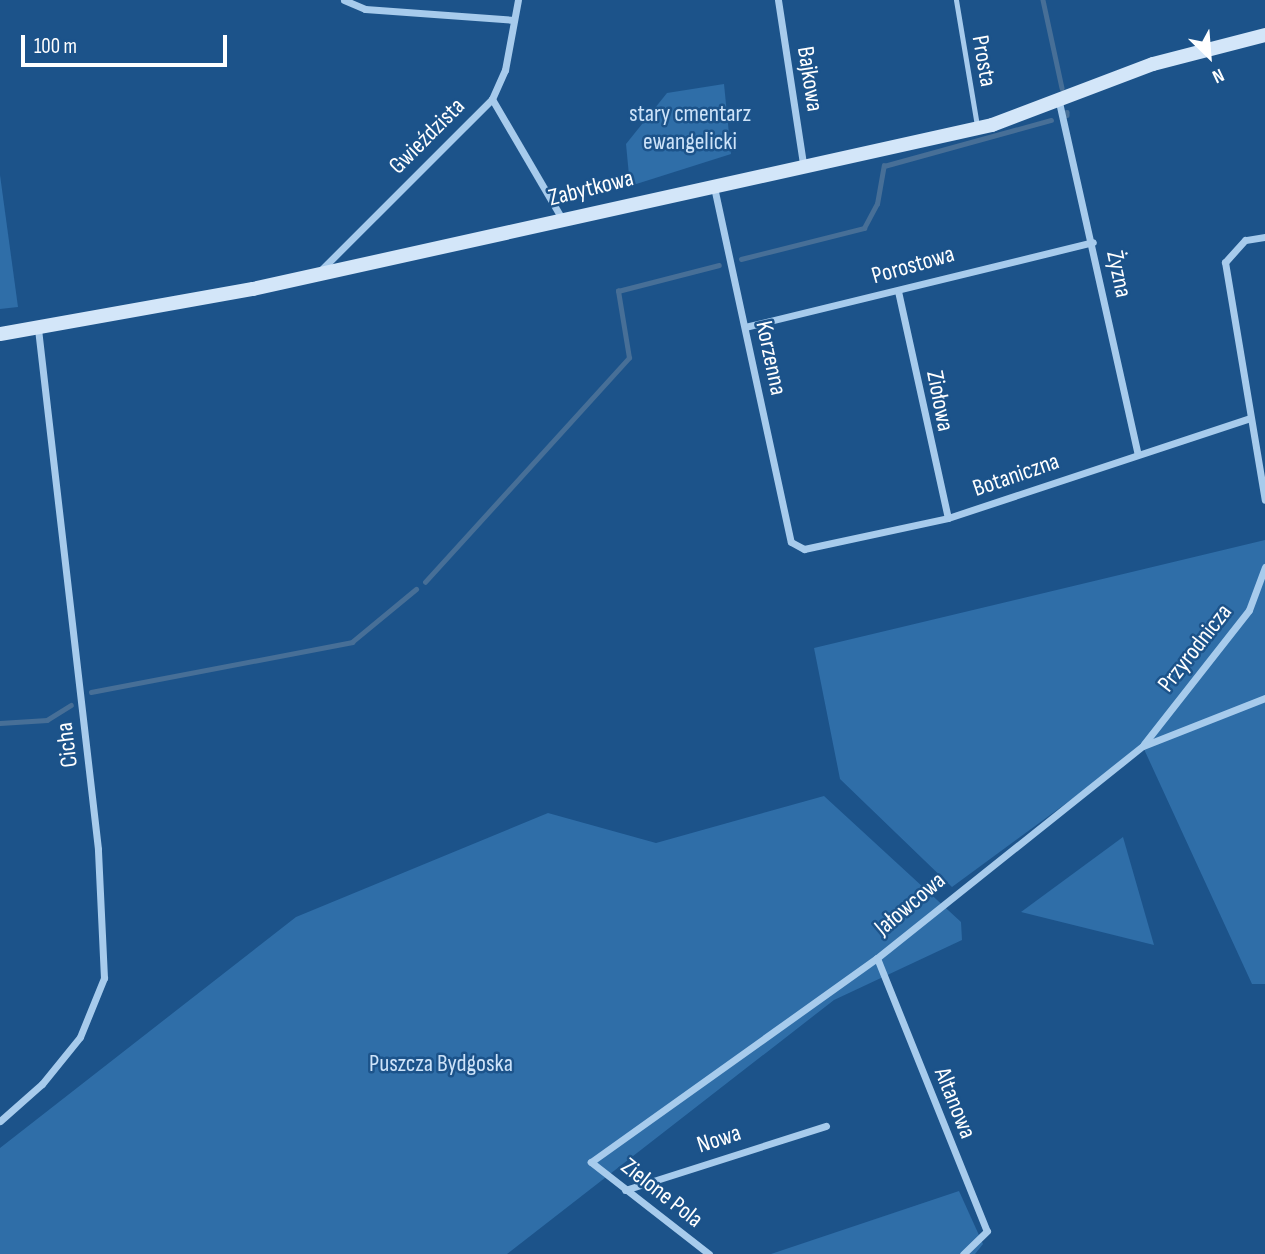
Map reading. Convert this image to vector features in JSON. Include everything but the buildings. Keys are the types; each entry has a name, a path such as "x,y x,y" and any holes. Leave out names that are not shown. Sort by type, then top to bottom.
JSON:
{"street":[{"path":"344,0 365,9 514,20"},
{"name":"Gwieździsta","path":"317,274 492,99 518,0"},
{"name":"Bajkowa","path":"778,0 803,163"},
{"name":"Zabytkowa","path":"0,334 317,274 803,163 978,128 1059,102 1153,64 1265,35"},
{"path":"492,99 562,219"},
{"name":"Żyzna","path":"1059,102 1093,242 1138,454"},
{"name":"Korzenna","path":"713,183 791,542"},
{"path":"1265,237 1245,240 1225,262 1265,500"},
{"name":"Porostowa","path":"745,327 1093,242"},
{"name":"Ziołowa","path":"898,291 948,518"},
{"name":"Cicha","path":"0,1121 42,1084 80,1037 104,978 98,849 38,328"},
{"name":"Botaniczna","path":"791,542 804,549 948,518 1250,418"},
{"name":"Przyrodnicza","path":"1143,746 1249,610 1265,567"},
{"name":"Jałowcowa","path":"591,1162 877,958 1143,746 1265,698"},
{"name":"Altanowa","path":"877,958 987,1231 963,1254"},
{"name":"Nowa","path":"625,1190 825,1126"},
{"name":"Zielone Pola","path":"591,1162 709,1254"}],"lane":[{"name":"Prosta","path":"956,0 978,128"}],"green space":[{"name":"stary cmentarz ewangelicki","path":"724,84 731,154 630,186 626,144 667,93"},
{"path":"0,175 18,307 0,309"},
{"path":"1265,540 1265,984 1252,984 1143,747 952,887 840,779 814,648"},
{"name":"Puszcza Bydgoska","path":"824,796 961,922 962,940 834,1000 507,1254 0,1254 0,1148 296,917 548,813 656,843"},
{"path":"1123,837 1154,945 1021,912"},
{"path":"959,1191 983,1244 975,1254 771,1254"}],"waterway":[{"path":"1043,0 1062,88"},
{"path":"741,259 864,228 877,204 884,166 1051,120"},
{"path":"425,582 629,358 618,291 719,265"},
{"path":"91,692 352,642 416,589"},
{"path":"0,723 47,720 71,705"}]}
